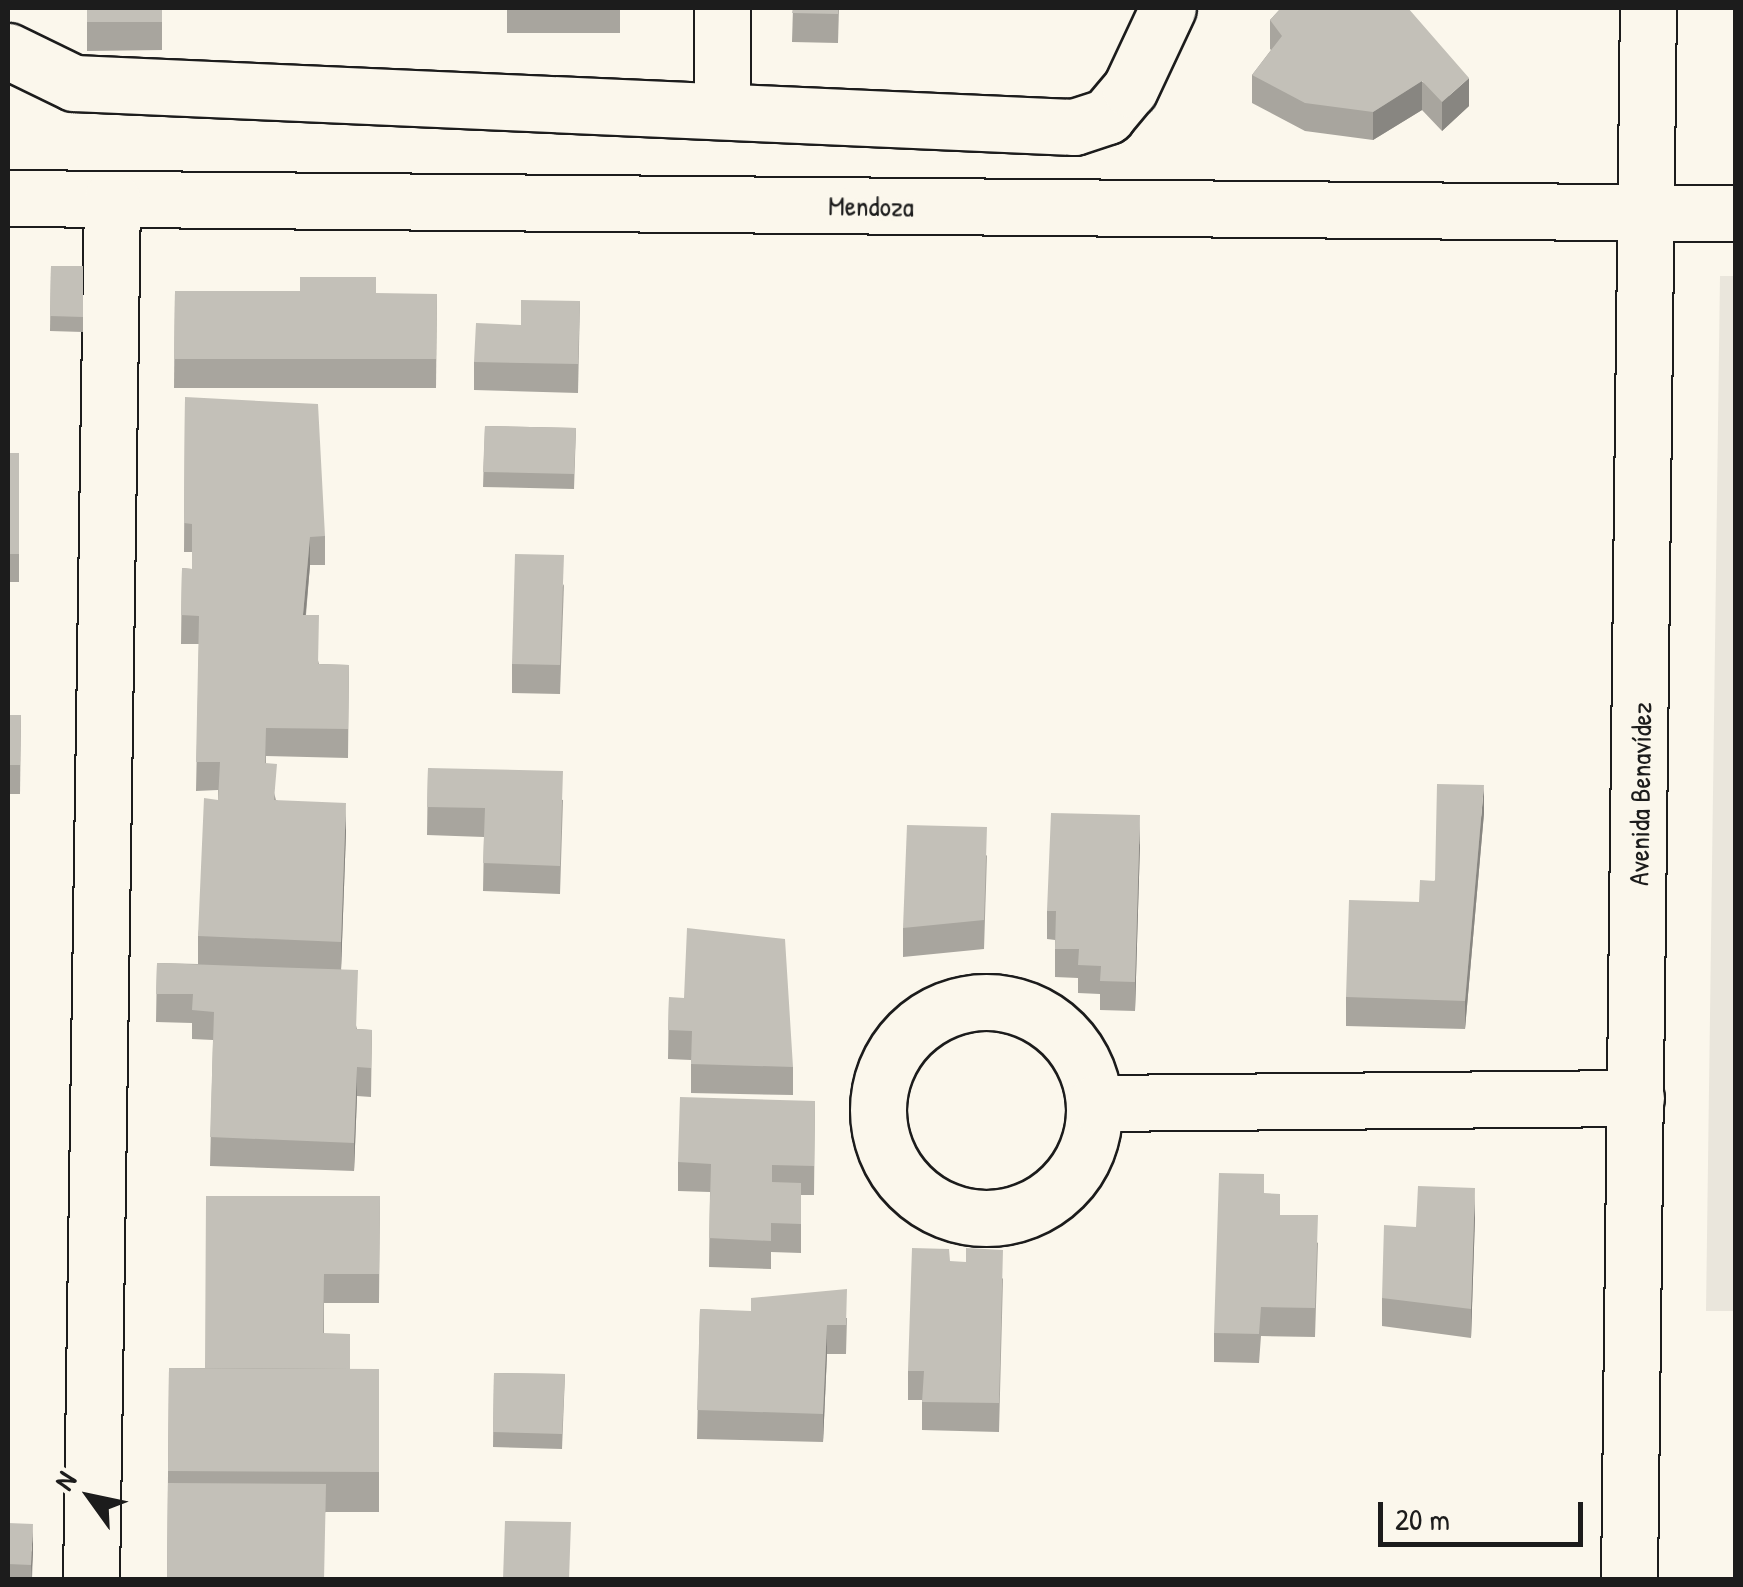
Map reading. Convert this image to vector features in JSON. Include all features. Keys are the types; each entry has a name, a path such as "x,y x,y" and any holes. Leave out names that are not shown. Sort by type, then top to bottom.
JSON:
{"street":[{"path":"722,8 722,107"},
{"path":"8,51 74,83 722,107 1074,127 1107,116 1130,89 1168,8"},
{"name":"Avenida Benavídez","path":"1628,1580 1648,8"},
{"name":"Mendoza","path":"8,198 1736,213"},
{"path":"91,1580 112,199"},
{"path":"1095,1103 1636,1098"}],"shaded area":[{"path":"1720,276 1736,276 1736,1311 1706,1311"}],"building":[{"path":"87,8 162,8 162,22 87,22"},
{"path":"793,8 838,8 838,14 792,13"},
{"path":"1281,8 1408,8 1469,78 1442,102 1422,81 1373,112 1305,103 1252,75 1282,36 1270,20"},
{"path":"51,266 83,266 83,317 50,316"},
{"path":"300,277 376,277 376,294 437,294 436,359 174,359 175,291 300,291"},
{"path":"521,300 580,301 578,364 474,362 476,323 521,325"},
{"path":"185,397 318,404 325,536 310,537 303,615 319,615 318,664 349,665 348,729 266,728 265,763 277,764 274,800 346,803 341,942 198,936 204,798 218,800 220,762 196,762 199,616 181,615 182,568 192,569 192,524 184,523"},
{"path":"485,426 576,428 574,474 483,472"},
{"path":"8,453 19,453 19,554 8,554"},
{"path":"515,554 564,555 560,665 512,664"},
{"path":"8,715 21,715 20,765 8,765"},
{"path":"428,768 563,771 560,866 483,863 485,808 427,807"},
{"path":"1437,784 1484,785 1465,1001 1346,997 1349,900 1419,902 1420,880 1435,881"},
{"path":"1051,813 1140,815 1135,982 1100,981 1101,966 1078,965 1079,949 1055,949 1056,911 1047,911"},
{"path":"907,825 987,827 984,920 903,928"},
{"path":"687,928 785,939 793,1067 691,1064 692,1031 668,1030 669,997 684,998"},
{"path":"157,963 358,970 356,1029 372,1030 371,1068 357,1067 354,1143 210,1137 214,1012 192,1010 193,994 156,994"},
{"path":"680,1097 815,1101 814,1166 772,1165 772,1182 801,1183 801,1224 771,1223 771,1241 709,1238 711,1164 678,1162"},
{"path":"1219,1173 1264,1174 1264,1193 1280,1194 1280,1215 1318,1215 1315,1308 1261,1307 1259,1334 1214,1333"},
{"path":"1418,1186 1475,1188 1471,1309 1382,1298 1384,1225 1416,1227"},
{"path":"206,1196 380,1196 379,1274 324,1274 323,1333 350,1334 350,1369 205,1368"},
{"path":"912,1248 949,1249 950,1261 966,1262 966,1248 1003,1250 999,1403 922,1402 924,1371 908,1371"},
{"path":"847,1289 846,1325 827,1325 823,1414 697,1410 700,1309 751,1311 751,1298"},
{"path":"169,1368 379,1369 379,1472 168,1471"},
{"path":"494,1373 565,1374 562,1434 493,1432"},
{"path":"168,1483 326,1484 324,1580 167,1580"},
{"path":"505,1521 571,1522 569,1580 503,1580"},
{"path":"8,1523 33,1524 31,1565 8,1564"}]}
